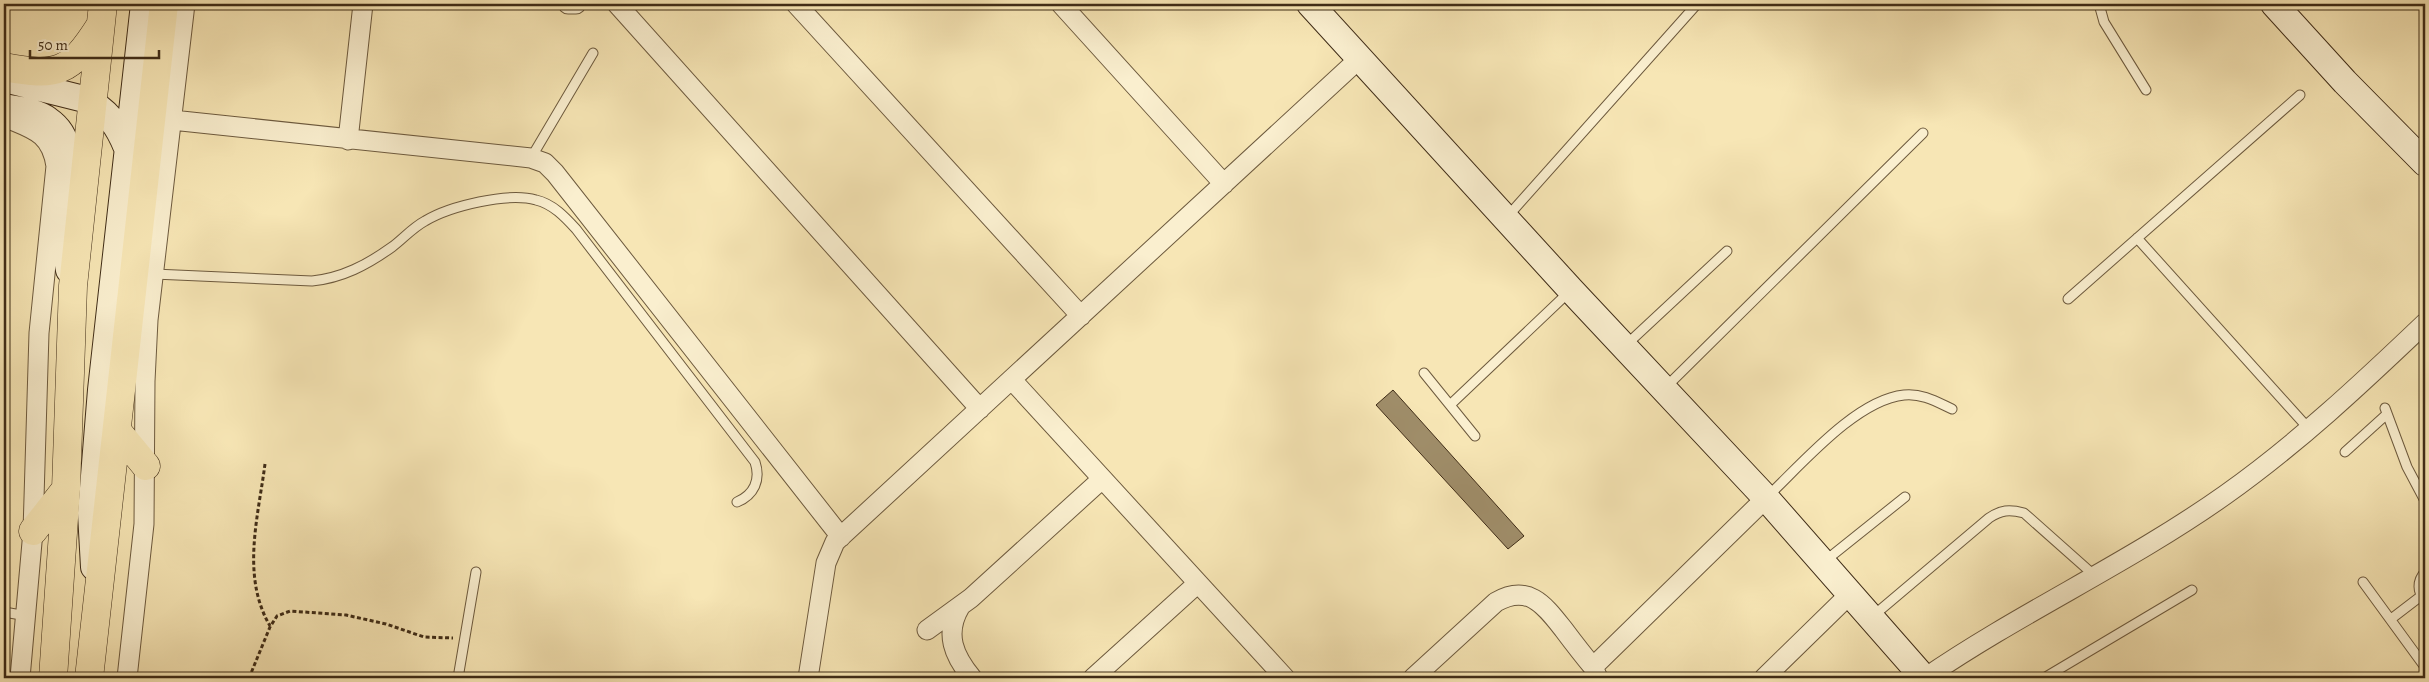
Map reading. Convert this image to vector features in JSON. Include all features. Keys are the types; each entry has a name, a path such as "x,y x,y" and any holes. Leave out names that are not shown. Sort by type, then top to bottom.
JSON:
{"main road":[{"path":"89,678 118,432 164,4"},
{"path":"4,67 35,72 56,70 66,66 84,50 102,14"},
{"path":"53,678 66,490 73,286 94,104 102,14"},
{"path":"118,432 146,466"},
{"path":"33,531 66,490"}],"street":[{"path":"99,602 92,558 92,491 100,390 126,148 144,4"},
{"path":"127,678 141,555 146,466 146,350 185,4"},
{"path":"348,140 363,4"},
{"path":"568,4 576,4"},
{"path":"617,4 980,409"},
{"path":"796,4 1081,316"},
{"path":"1061,4 1224,184"},
{"path":"1310,4 1571,290 1766,498 1924,678 2224,496 2310,430 2362,384 2425,323"},
{"path":"2274,4 2345,82 2425,163"},
{"path":"808,678 828,555 841,537 1360,58"},
{"path":"4,79 84,99 94,104 109,115 126,148"},
{"path":"4,107 48,119 59,131 67,146 68,162 64,229 73,286"},
{"path":"4,117 29,126 45,138 51,147 56,166 39,332 33,531 27,616 20,678"},
{"path":"172,120 532,158 544,163 555,173 841,537"},
{"path":"1012,380 1285,678"},
{"path":"927,630 960,607 1102,479"},
{"path":"1413,678 1496,602 1512,595 1527,596 1547,608 1595,673 1766,498"},
{"path":"1093,678 1198,583"},
{"path":"1764,678 1850,594"},
{"path":"960,607 953,623 951,640 958,658 972,678"}],"lane":[{"path":"1506,218 1697,4"},
{"path":"2099,4 2104,22 2146,90"},
{"path":"532,158 593,53"},
{"path":"2068,299 2300,95"},
{"path":"1664,389 1923,133"},
{"path":"154,274 325,280 362,266 393,247 413,228 446,212 479,203 506,199 526,198 545,203 562,214 576,229 755,462 758,477 756,484 749,496 736,502"},
{"path":"2137,238 2310,430"},
{"path":"1625,346 1728,251"},
{"path":"1450,406 1571,290"},
{"path":"1424,373 1475,436"},
{"path":"1766,498 1816,450 1861,411 1882,399 1906,395 1930,398 1952,409"},
{"path":"2345,452 2386,411 2407,467 2425,501"},
{"path":"1822,563 1905,497"},
{"path":"1871,618 1999,511 2012,510 2024,513 2095,576"},
{"path":"458,678 476,572"},
{"path":"2391,619 2423,598 2419,583 2425,572"},
{"path":"2364,582 2425,667"},
{"path":"2044,678 2192,590"},
{"path":"4,612 27,616"}],"path":[{"path":"265,464 254,551 253,578 258,604 270,627"},
{"path":"250,678 270,627 277,616 290,610 366,619 436,639 448,639 466,635"}],"building":[{"path":"1393,390 1524,536 1508,549 1376,405"}]}
